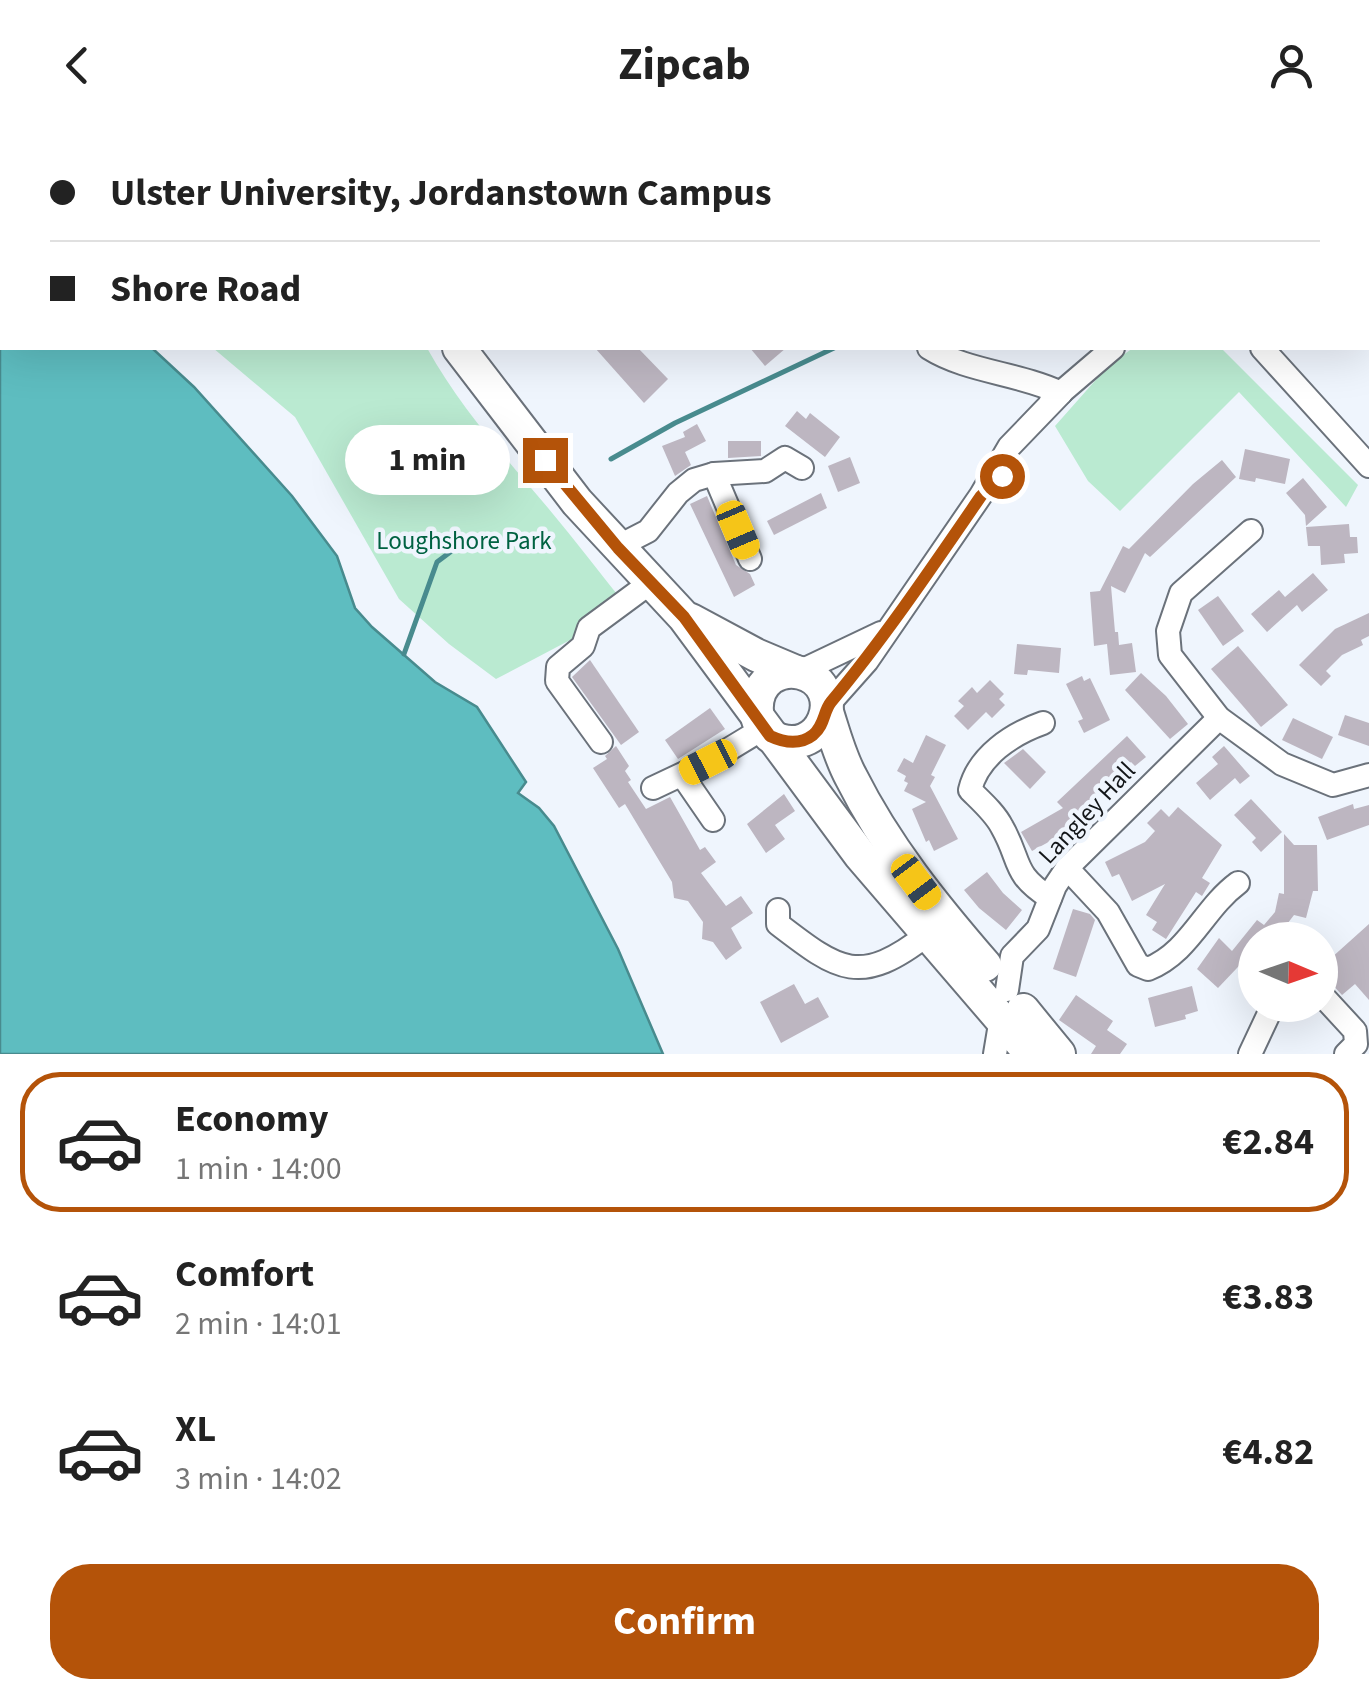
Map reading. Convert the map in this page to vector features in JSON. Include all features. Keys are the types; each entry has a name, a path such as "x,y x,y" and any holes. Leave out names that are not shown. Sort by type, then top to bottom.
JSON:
{"highway":[{"path":"460,350 577,502 684,617 860,856 928,934 1059,1054"},
{"path":"684,617 741,648 816,681 826,697 849,775 893,851 977,956 1031,1054"},
{"path":"797,672 774,676 766,682 757,700 764,728 790,742 810,738 824,722 827,709"}],"street":[{"path":"933,350 944,357 1014,375 1061,393"},
{"path":"827,709 867,661 981,496 1009,447 1061,393 1111,350"},
{"path":"1267,350 1369,466"},
{"path":"600,742 557,681 558,668 583,646 590,628 635,566 648,531 678,493 694,480 714,474 765,470 785,458 802,468"},
{"path":"714,474 750,559"},
{"path":"1252,532 1181,593 1168,631 1170,655 1218,718 1282,764 1333,785 1369,774"},
{"path":"797,672 884,632"},
{"name":"Langley Hall","path":"996,1054 1012,956 1038,929 1067,868 1218,718"},
{"path":"1043,722 1022,730 996,750 974,774 970,790 1002,826 1016,866 1028,884 1050,898"},
{"path":"653,788 764,728"},
{"path":"682,775 713,820"},
{"path":"1067,868 1108,912 1138,965 1148,969 1169,960 1220,897 1238,883"},
{"path":"771,921 825,960 865,969 894,958 928,934"},
{"path":"977,956 1012,956"},
{"path":"1338,1013 1355,1031 1356,1044 1346,1054"},
{"path":"1264,1022 1250,1054 1267,1054"}],"green space":[{"name":"Loughshore Park","path":"215,350 428,350 478,424 629,609 496,679 399,599 295,417"},
{"path":"1130,350 1223,350 1358,485 1346,507 1239,392 1120,511 1088,481 1055,426 1109,365"}],"water":[{"path":"0,350 154,350 194,387 292,496 337,556 355,608 372,627 435,682 477,707 526,782 518,793 539,808 554,826 618,949 663,1054 0,1054"}],"building":[{"path":"597,350 640,350 668,379 644,403"},
{"path":"752,350 784,350 765,366"},
{"path":"797,411 806,419 810,413 840,437 825,457 785,426"},
{"path":"697,424 706,441 685,452 691,465 675,476 662,446 685,437 683,432"},
{"path":"728,441 761,441 761,456 728,458"},
{"path":"1245,449 1290,459 1285,484 1239,479"},
{"path":"850,457 860,483 838,492 828,466"},
{"path":"1222,460 1236,477 1150,557 1145,553 1125,593 1111,586 1115,632 1119,645 1132,643 1136,672 1110,675 1107,644 1094,646 1090,592 1100,591 1123,546 1129,549"},
{"path":"1303,478 1327,507 1306,526 1305,515 1286,493"},
{"path":"821,493 827,508 774,535 767,521"},
{"path":"707,496 736,565 750,574 755,585 734,597 690,504"},
{"path":"1349,524 1350,537 1357,537 1358,553 1344,554 1345,563 1321,565 1320,546 1308,546 1306,527"},
{"path":"1313,573 1328,590 1302,612 1297,605 1267,632 1251,614 1279,590 1285,597"},
{"path":"1218,596 1244,631 1223,646 1198,610"},
{"path":"1369,613 1369,636 1361,640 1363,645 1342,655 1326,671 1331,676 1321,686 1299,665 1335,629"},
{"path":"1017,644 1061,648 1059,673 1028,670 1027,675 1014,674"},
{"path":"1238,646 1288,705 1261,727 1211,669"},
{"path":"590,660 639,732 621,745 572,677"},
{"path":"1141,673 1188,724 1170,739 1125,690"},
{"path":"1082,676 1084,681 1090,678 1110,720 1084,733 1078,721 1083,719 1066,684"},
{"path":"990,680 1004,694 999,699 1005,705 992,718 986,712 968,730 954,716 964,706 958,701 972,687 977,693"},
{"path":"710,708 725,729 678,759 665,740"},
{"path":"1345,715 1369,723 1369,746 1338,735"},
{"path":"1293,718 1333,737 1322,759 1282,740"},
{"path":"926,735 946,745 931,775 935,777 930,786 958,839 934,851 912,809 926,802 904,791 906,776 897,771 904,758 913,763"},
{"path":"1127,736 1146,757 1135,766 1131,762 1101,789 1065,827 1070,836 1059,843 1056,838 1032,851 1021,832 1063,808 1057,802"},
{"path":"616,746 629,766 625,771 631,780 628,782 646,809 670,797 700,850 705,847 716,862 701,873 726,906 741,896 753,913 731,928 742,948 726,960 713,942 702,939 703,922 688,901 674,898 672,882 625,804 619,808 593,768 607,759 605,756"},
{"path":"1224,746 1250,776 1240,784 1235,778 1210,800 1196,783 1218,764 1212,757"},
{"path":"1023,749 1046,772 1030,789 1004,763"},
{"path":"784,794 795,811 775,825 785,839 766,853 747,824"},
{"path":"1251,799 1282,832 1261,852 1252,842 1256,838 1234,815"},
{"path":"1353,804 1354,809 1369,805 1369,825 1327,840 1318,817"},
{"path":"1178,807 1222,845 1202,878 1210,883 1202,896 1196,892 1166,939 1152,930 1157,922 1146,915 1165,884 1132,901 1119,874 1112,877 1105,862 1145,842 1155,831 1147,823 1161,809 1169,817"},
{"path":"1284,834 1294,845 1317,845 1318,891 1313,891 1306,918 1294,915 1289,922 1267,922 1275,912 1279,893 1284,894"},
{"path":"987,872 1022,910 1006,930 964,890"},
{"path":"1073,909 1090,914 1095,920 1076,977 1053,969"},
{"path":"1369,924 1369,1000 1355,984 1342,995 1338,991 1338,952"},
{"path":"1219,938 1232,951 1238,944 1238,967 1218,988 1197,969"},
{"path":"794,984 805,1004 818,997 829,1017 781,1043 760,1002"},
{"path":"1192,986 1198,1011 1185,1015 1186,1019 1155,1027 1148,998"},
{"path":"1076,995 1113,1021 1107,1030 1127,1044 1120,1054 1091,1054 1096,1046 1059,1020"}],"waterway":[{"path":"611,459 675,423 830,350"},
{"path":"404,654 437,562 457,547"}],"route":[{"path":"545,460 577,502 684,617 770,736 790,742 800,742 818,731 827,706 867,661 981,496 1002,476"}]}
